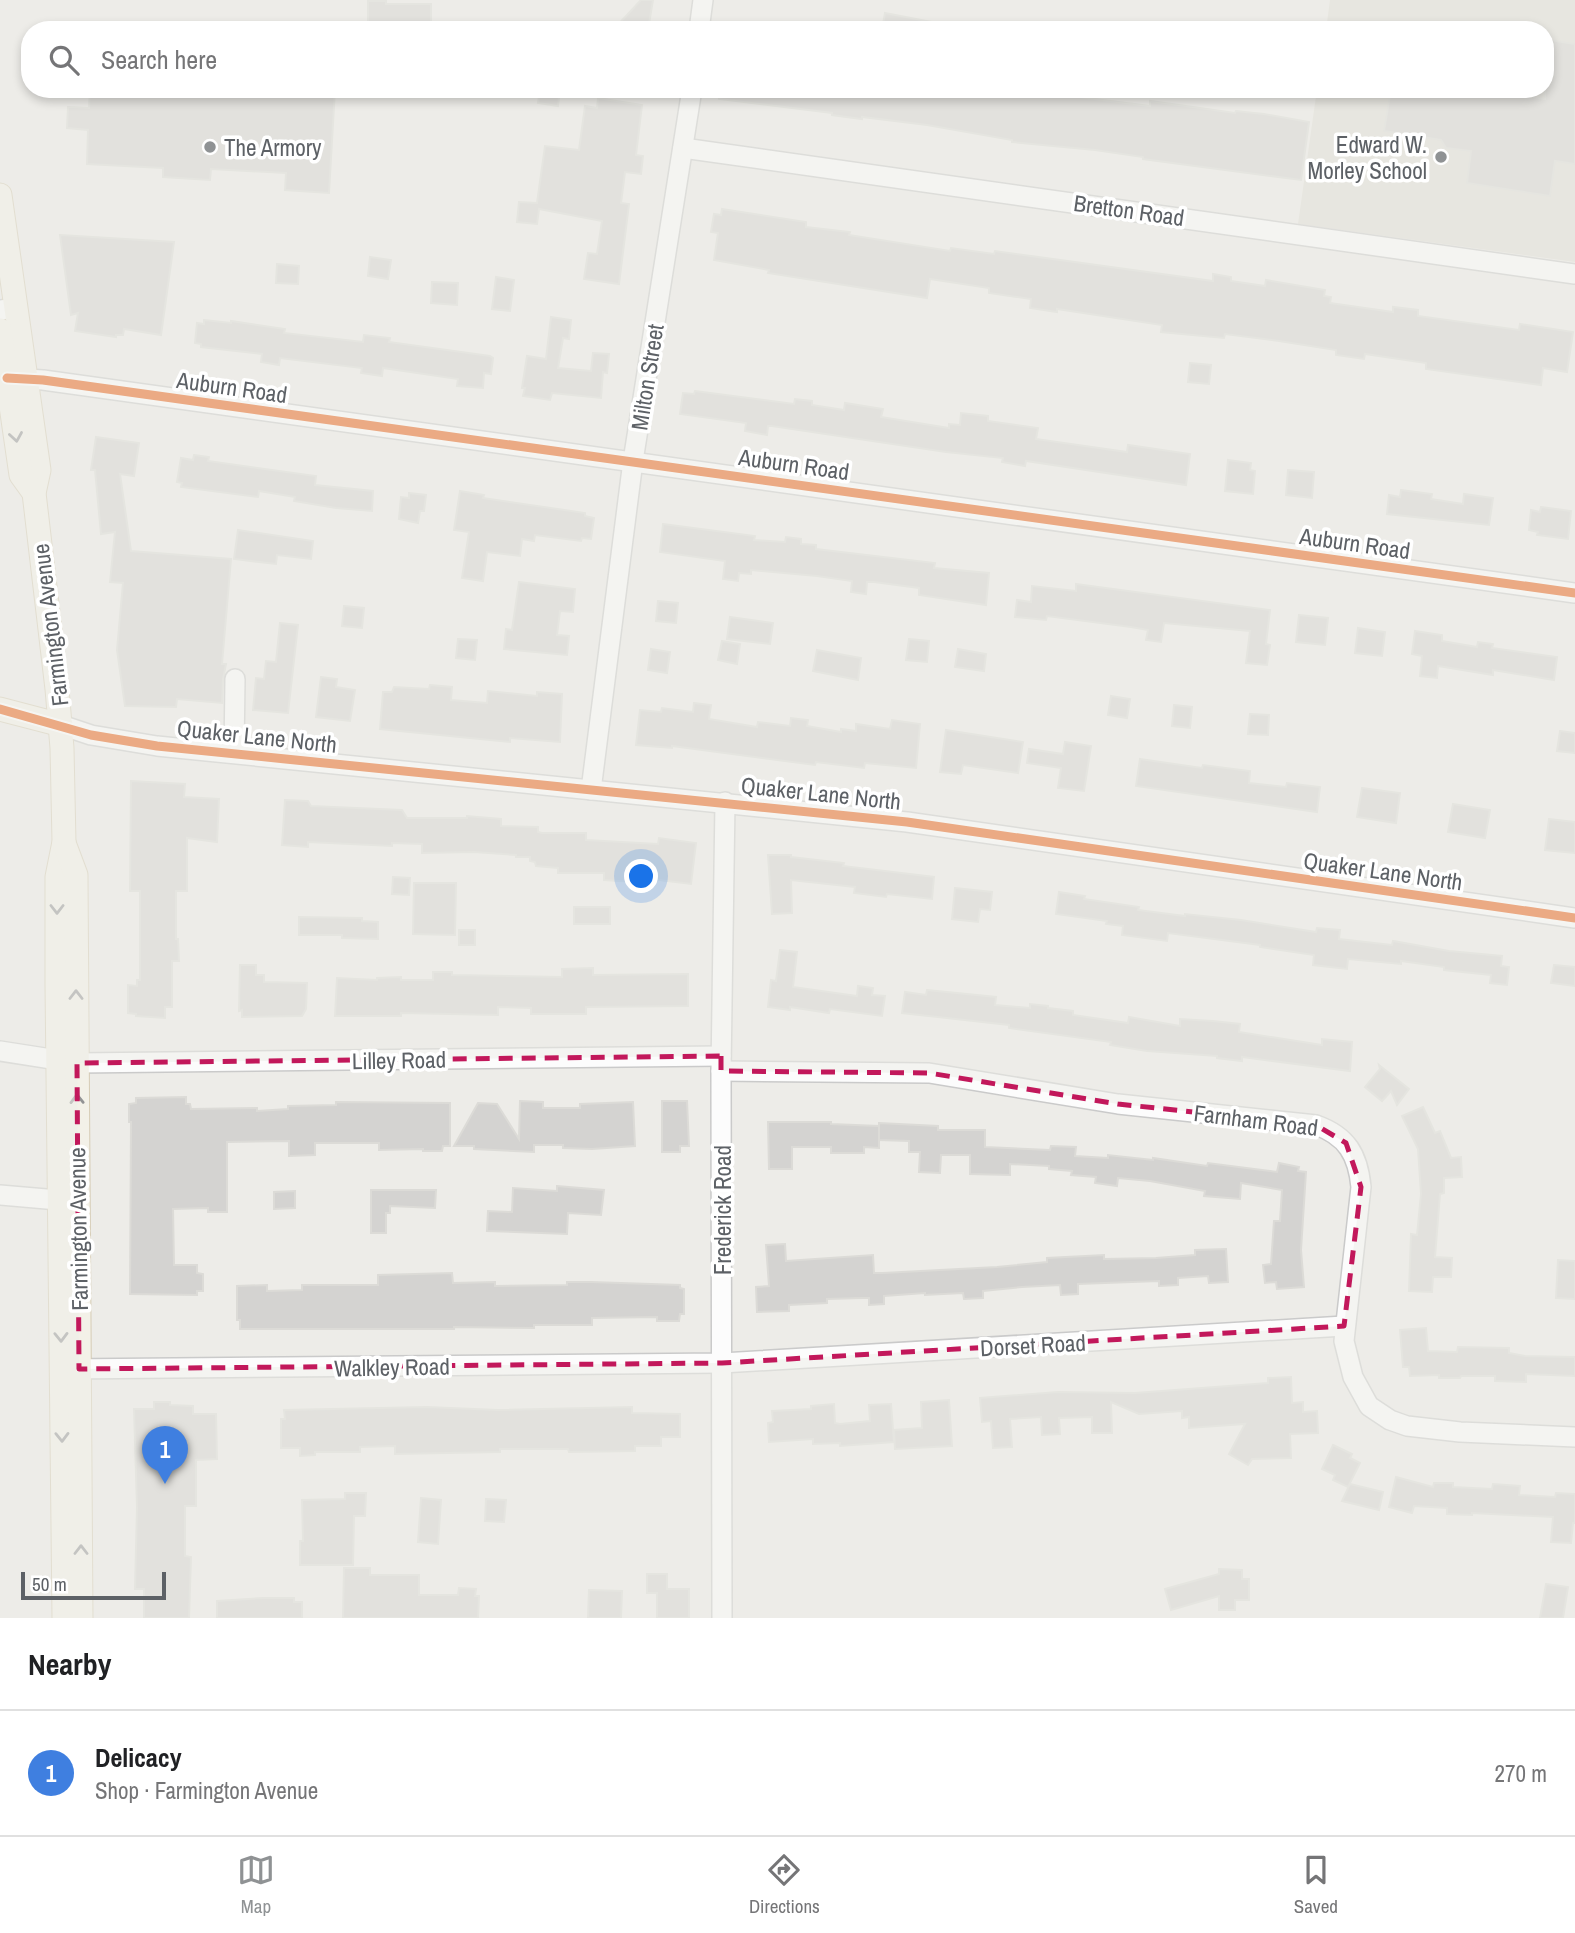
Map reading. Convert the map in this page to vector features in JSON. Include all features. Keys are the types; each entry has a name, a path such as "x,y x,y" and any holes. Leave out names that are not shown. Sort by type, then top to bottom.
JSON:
{"main road":[{"name":"Farmington Avenue","path":"0,195 7,309 17,378 39,470 34,493 61,725 64,842 58,877 67,1062 71,1369 81,1618"},
{"name":"Farmington Avenue","path":"0,330 17,378"},
{"path":"0,709 61,725"},
{"name":"Farmington Avenue","path":"64,1618 71,1369 58,1200 67,1062"}],"street":[{"path":"700,21 703,0"},
{"name":"Milton Street","path":"591,790 633,461 691,98"},
{"name":"Bretton Road","path":"683,148 1575,274"},
{"name":"Auburn Road","path":"17,378 1575,593"},
{"path":"233,753 235,680"},
{"name":"Quaker Lane North","path":"61,725 91,735 156,746 908,822 1575,918"},
{"name":"Frederick Road","path":"722,1618 721,1064 725,803"},
{"name":"Lilley Road","path":"0,1051 67,1062 721,1064"},
{"name":"Farnham Road","path":"721,1064 929,1073 1118,1104 1316,1125 1330,1130 1339,1135 1353,1154 1359,1170 1361,1187 1344,1340 1353,1377 1370,1406 1390,1420 1407,1426 1460,1432 1575,1437"},
{"path":"0,1195 58,1200"},
{"name":"Dorset Road","path":"722,1363 1344,1326"},
{"name":"Walkley Road","path":"71,1369 722,1363"}],"highlighted area":[{"path":"721,1056 721,1071 929,1073 1118,1104 1316,1125 1346,1143 1361,1187 1344,1326 722,1363 79,1369 77,1063"}],"shaded area":[{"name":"Edward W. Morley School","path":"1330,0 1575,0 1575,262 1298,224 1316,98 1554,98 1554,21 1327,21"}],"building":[{"path":"641,0 653,0 650,21 621,21"},
{"path":"368,1 386,1 386,4 431,4 431,21 368,21"},
{"path":"885,13 927,21 884,21"},
{"path":"1554,41 1575,44 1575,164 1555,161 1550,196 1467,183 1471,151 1446,148 1441,140 1384,131 1390,98 1554,98"},
{"name":"The Armory","path":"90,98 334,98 329,193 285,190 286,173 211,169 210,180 163,177 163,168 87,164 88,130 67,128 68,107 89,108"},
{"path":"539,98 559,98 558,106 538,103"},
{"path":"598,98 642,105 636,155 643,156 641,174 625,172 621,203 629,204 619,284 584,279 588,253 597,254 602,221 539,209 537,224 517,222 519,202 537,203 545,146 579,150 585,106 597,108"},
{"path":"1087,98 1150,106 1150,101 1309,122 1301,180 1095,150 1012,142 927,125 862,119 719,99"},
{"path":"722,209 806,222 806,227 850,232 849,235 950,251 951,248 994,254 995,251 1213,281 1213,274 1231,277 1231,281 1265,286 1266,280 1325,290 1324,296 1331,297 1330,303 1393,312 1393,307 1418,310 1418,316 1519,330 1520,324 1573,332 1567,372 1543,368 1541,385 1426,369 1426,363 1365,354 1364,359 1336,355 1336,350 1279,341 1225,334 1224,338 1161,332 1162,325 1057,309 1057,312 1030,308 1031,299 989,293 989,288 930,279 927,298 768,273 769,270 714,260 718,233 711,232 714,214 721,215"},
{"path":"60,235 174,242 161,335 124,329 123,335 116,337 75,331 78,313 71,315"},
{"path":"370,257 391,260 388,279 368,276"},
{"path":"277,264 299,266 298,284 276,283"},
{"path":"496,277 514,280 510,311 492,309"},
{"path":"432,282 458,283 457,305 431,303"},
{"path":"551,317 571,320 569,339 563,338 558,368 591,371 593,353 609,354 607,373 603,372 601,398 552,393 550,400 523,396 527,356 546,359"},
{"path":"204,320 231,321 285,329 284,333 363,342 364,335 390,338 389,342 490,356 493,358 491,374 484,373 483,388 457,386 458,379 383,368 382,376 361,373 362,368 280,358 279,365 261,362 262,354 201,347 201,344 195,343 197,323 204,324"},
{"path":"1190,363 1211,365 1209,384 1188,382"},
{"path":"695,391 794,404 795,399 812,401 812,405 844,410 845,403 883,409 881,417 949,428 949,424 960,425 961,413 988,416 988,421 1038,428 1036,439 1127,452 1128,445 1190,454 1186,485 1026,461 1025,466 1002,462 1003,458 772,426 768,426 767,435 745,431 746,423 680,414 683,393 694,394"},
{"path":"96,437 139,443 134,476 120,474 131,551 231,559 222,664 226,664 222,703 177,699 176,707 125,706 117,650 123,583 110,582 115,532 101,534 95,470 91,470"},
{"path":"194,455 209,457 208,461 316,476 315,485 373,491 372,511 294,501 295,497 259,491 258,497 181,487 182,483 177,482 181,458 193,460"},
{"path":"1228,460 1251,463 1250,470 1255,471 1253,494 1225,491"},
{"path":"1288,470 1314,472 1312,498 1286,495"},
{"path":"1401,490 1432,494 1431,499 1463,504 1464,494 1493,498 1489,525 1387,514 1389,495 1400,497"},
{"path":"460,491 484,495 483,498 585,513 585,516 594,518 591,539 582,538 581,541 535,535 534,541 522,539 520,556 487,552 483,581 462,578 469,532 454,530"},
{"path":"409,493 426,495 424,511 420,511 418,523 399,519 401,497 409,498"},
{"path":"1541,507 1571,511 1568,539 1537,535 1538,532 1529,530 1531,510 1540,512"},
{"path":"663,524 755,536 754,540 785,542 786,537 801,539 801,544 816,545 816,549 935,563 934,568 989,573 986,605 919,595 919,588 874,582 867,582 866,594 851,592 852,581 817,576 751,570 751,574 739,573 738,581 723,579 725,561 660,552"},
{"path":"238,530 313,541 311,559 277,555 276,564 234,559"},
{"path":"519,582 575,589 573,612 560,611 557,635 569,636 567,655 504,649 506,629 512,630"},
{"path":"1076,584 1270,610 1266,644 1270,645 1267,665 1246,663 1250,631 1164,623 1161,642 1146,640 1148,630 1131,627 1047,616 1046,620 1015,617 1017,600 1031,602 1032,586 1076,591"},
{"path":"658,601 678,603 676,623 656,621"},
{"path":"344,606 364,608 362,628 342,626"},
{"path":"1299,615 1328,618 1325,645 1296,642"},
{"path":"730,617 773,623 770,644 727,639"},
{"path":"280,623 298,625 288,713 253,710 256,678 264,679 266,661 276,662"},
{"path":"1358,628 1385,632 1382,656 1355,653"},
{"path":"1415,631 1442,635 1442,641 1477,647 1478,642 1493,644 1492,648 1557,657 1554,680 1493,670 1493,675 1438,666 1437,678 1420,676 1422,656 1412,654"},
{"path":"458,639 477,640 475,660 456,658"},
{"path":"909,639 929,641 927,662 906,660"},
{"path":"722,641 740,644 737,664 718,660"},
{"path":"651,649 670,652 667,673 648,670"},
{"path":"958,649 986,654 984,671 955,667"},
{"path":"817,650 861,658 858,680 813,671"},
{"path":"321,677 337,679 336,687 355,690 350,721 316,717"},
{"path":"430,685 452,687 451,700 487,703 488,691 537,696 537,692 562,694 560,742 510,738 510,742 380,729 383,692 392,692 394,687 429,689"},
{"path":"1111,696 1130,699 1127,718 1108,715"},
{"path":"694,703 711,705 709,719 757,727 758,722 790,726 791,718 808,720 807,726 841,732 841,729 856,731 856,724 890,729 892,720 920,724 916,768 865,763 864,768 816,762 815,765 672,746 636,745 640,710 661,712 662,708 693,712"},
{"path":"1174,705 1192,707 1190,728 1172,726"},
{"path":"1250,714 1269,715 1268,735 1248,734"},
{"path":"946,730 1023,742 1018,773 963,765 961,774 940,772"},
{"path":"1560,731 1575,733 1575,753 1557,751"},
{"path":"1065,742 1091,746 1084,791 1058,788 1061,768 1027,763 1029,749 1063,754"},
{"path":"1140,759 1202,768 1203,765 1250,771 1249,783 1286,787 1287,783 1320,787 1317,812 1136,786"},
{"path":"131,781 185,784 184,797 219,799 217,842 187,838 187,891 176,891 179,961 172,961 172,1007 165,1007 165,1018 128,1013 128,985 137,986 137,980 140,980 140,891 130,891"},
{"path":"1362,788 1400,793 1396,823 1357,817"},
{"path":"285,800 308,801 311,806 402,810 407,818 467,816 501,819 501,826 538,827 538,832 542,833 586,833 586,840 658,844 659,838 696,843 691,884 634,877 634,882 604,880 604,873 558,873 558,868 536,866 535,862 530,861 530,857 516,855 474,852 422,853 422,844 392,843 392,846 308,842 308,847 282,845"},
{"path":"1453,804 1490,810 1485,838 1448,832"},
{"path":"1549,819 1575,822 1575,853 1545,850"},
{"path":"768,855 791,855 844,863 843,866 934,877 932,899 854,893 855,887 791,880 792,913 772,914"},
{"path":"393,877 410,878 409,895 392,894"},
{"path":"414,883 456,883 455,935 413,934"},
{"path":"955,888 992,892 990,910 980,909 978,922 952,919"},
{"path":"1059,892 1085,896 1084,899 1139,907 1138,910 1241,920 1316,932 1317,928 1340,930 1339,939 1392,945 1393,941 1449,951 1502,956 1501,966 1509,967 1507,985 1490,983 1491,975 1444,970 1444,967 1401,961 1401,964 1348,959 1347,969 1313,965 1314,955 1260,945 1168,933 1167,941 1122,935 1123,926 1106,924 1107,921 1056,914"},
{"path":"574,907 610,907 610,924 574,924"},
{"path":"299,917 362,918 362,921 378,922 378,939 342,938 342,935 299,935"},
{"path":"459,930 475,930 475,945 459,945"},
{"path":"780,950 797,952 793,987 857,996 858,986 873,988 872,995 885,996 882,1016 830,1009 829,1013 790,1007 790,1010 768,1007 771,980 776,981"},
{"path":"240,965 256,965 256,975 264,975 264,982 307,983 306,1009 302,1016 242,1017 242,1010 239,1011"},
{"path":"1554,965 1575,967 1575,986 1551,983"},
{"path":"593,968 593,975 688,974 688,1006 586,1007 586,1014 531,1014 531,1008 498,1007 498,1015 401,1013 401,1016 335,1016 337,978 377,980 401,977 401,980 433,980 433,972 452,972 452,975 562,977 562,969"},
{"path":"927,990 996,997 995,1005 1030,1008 1030,1004 1048,1006 1073,1011 1073,1015 1128,1023 1129,1017 1180,1026 1180,1019 1213,1021 1240,1024 1239,1032 1322,1045 1322,1039 1352,1042 1350,1071 1242,1057 1242,1061 1217,1056 1147,1051 1110,1045 1111,1042 1009,1028 1009,1025 902,1013 905,992 926,995"},
{"path":"1379,1065 1409,1089 1397,1105 1391,1091 1382,1101 1365,1087 1380,1069"},
{"path":"186,1097 186,1104 190,1104 191,1109 257,1108 257,1111 288,1109 288,1106 336,1105 336,1102 450,1103 450,1146 443,1146 442,1151 423,1151 379,1150 379,1143 315,1143 315,1155 289,1156 289,1141 227,1142 227,1212 208,1212 208,1208 173,1209 174,1265 197,1265 197,1273 203,1274 203,1291 197,1291 197,1295 130,1294 129,1104 136,1103 136,1098"},
{"path":"520,1101 543,1102 543,1108 580,1108 580,1104 633,1102 635,1146 592,1149 534,1145 534,1152 454,1146 478,1103 497,1104 519,1139"},
{"path":"662,1101 687,1101 689,1146 680,1146 680,1152 662,1152"},
{"path":"1423,1107 1435,1133 1440,1131 1451,1158 1461,1157 1462,1177 1444,1178 1444,1193 1440,1194 1435,1257 1452,1258 1451,1277 1433,1277 1432,1292 1409,1291 1411,1234 1417,1235 1421,1194 1418,1149 1402,1116"},
{"path":"768,1122 831,1122 879,1126 879,1148 864,1147 864,1153 831,1153 831,1147 792,1147 792,1169 769,1169"},
{"path":"879,1123 938,1126 938,1130 985,1130 985,1147 1050,1150 1051,1146 1076,1147 1075,1156 1153,1158 1277,1172 1279,1163 1299,1167 1298,1171 1306,1172 1301,1250 1304,1287 1277,1289 1276,1282 1265,1283 1263,1265 1271,1264 1274,1221 1280,1221 1282,1190 1241,1183 1240,1199 1204,1196 1205,1191 1150,1181 1118,1178 1117,1186 1095,1183 1096,1177 1071,1175 1072,1171 1049,1169 1049,1166 1010,1164 1010,1175 970,1174 970,1155 941,1155 940,1173 919,1172 920,1152 909,1152 909,1141 879,1140"},
{"path":"557,1186 604,1190 601,1215 568,1213 567,1234 487,1231 488,1211 512,1212 513,1188 557,1191"},
{"path":"371,1190 436,1190 435,1208 390,1206 390,1213 386,1213 386,1233 371,1233"},
{"path":"295,1191 295,1208 274,1209 274,1192"},
{"path":"785,1244 786,1261 873,1255 874,1273 997,1267 1047,1262 1047,1258 1104,1255 1104,1259 1156,1258 1195,1255 1195,1250 1226,1249 1228,1282 1209,1283 1208,1276 1178,1278 1178,1285 1159,1286 1159,1281 1078,1284 1078,1294 1061,1295 1060,1285 1022,1287 983,1291 983,1298 964,1299 963,1293 925,1293 884,1296 884,1304 869,1305 869,1298 827,1299 827,1303 789,1305 789,1311 757,1312 756,1287 769,1286 766,1245"},
{"path":"1558,1260 1575,1261 1575,1299 1556,1298"},
{"path":"452,1273 453,1283 495,1282 495,1286 567,1285 567,1282 680,1285 680,1288 684,1289 684,1314 680,1314 679,1321 657,1321 657,1317 592,1318 592,1325 534,1325 534,1328 240,1329 240,1320 237,1320 237,1286 267,1285 267,1291 302,1290 302,1285 378,1285 378,1275"},
{"path":"1426,1328 1428,1351 1457,1352 1458,1347 1509,1348 1509,1353 1525,1356 1575,1357 1575,1376 1526,1374 1526,1382 1495,1381 1495,1376 1410,1376 1409,1367 1403,1367 1400,1330"},
{"path":"1291,1377 1292,1403 1303,1402 1303,1412 1317,1411 1318,1433 1290,1434 1291,1458 1252,1459 1248,1465 1229,1454 1245,1424 1189,1428 1189,1417 1182,1418 1182,1411 1139,1414 1111,1402 1112,1433 1092,1433 1092,1417 1059,1418 1060,1434 1042,1435 1041,1417 1010,1419 1012,1447 993,1448 991,1421 982,1422 980,1398 1058,1392 1135,1393 1268,1383 1268,1378"},
{"path":"949,1400 952,1446 895,1449 894,1430 922,1428 921,1402"},
{"path":"154,1402 193,1406 193,1414 216,1414 217,1459 196,1460 196,1506 185,1506 185,1556 191,1557 189,1618 144,1618 144,1589 135,1589 137,1507 134,1409 154,1409"},
{"path":"834,1404 835,1423 840,1424 870,1421 869,1405 891,1404 894,1442 840,1446 840,1443 813,1444 813,1439 769,1442 768,1423 773,1422 772,1411 811,1409 811,1406"},
{"path":"427,1407 498,1410 632,1407 632,1413 680,1414 680,1437 661,1437 661,1446 635,1446 635,1451 500,1449 500,1452 395,1454 395,1446 360,1447 360,1452 315,1452 315,1455 300,1456 300,1448 281,1448 281,1419 285,1419 284,1410"},
{"path":"1333,1445 1352,1454 1350,1458 1360,1463 1348,1487 1333,1480 1335,1475 1322,1469"},
{"path":"1396,1477 1433,1487 1434,1483 1453,1483 1453,1487 1492,1489 1493,1484 1520,1486 1519,1495 1555,1497 1556,1493 1575,1494 1575,1523 1571,1543 1551,1542 1553,1517 1447,1514 1447,1508 1414,1506 1412,1513 1389,1507"},
{"path":"1350,1484 1383,1492 1379,1510 1342,1501"},
{"path":"345,1493 366,1493 365,1516 354,1516 353,1565 300,1565 300,1541 303,1541 302,1500 345,1499"},
{"path":"421,1498 441,1500 438,1544 418,1542"},
{"path":"486,1499 506,1500 504,1522 485,1521"},
{"path":"344,1568 370,1568 370,1575 419,1575 419,1595 458,1595 459,1588 476,1589 475,1596 479,1596 478,1618 343,1618"},
{"path":"1219,1569 1242,1570 1242,1579 1249,1579 1249,1600 1235,1600 1235,1610 1219,1610 1219,1596 1171,1610 1165,1589 1219,1574"},
{"path":"647,1574 667,1574 667,1589 689,1589 689,1618 657,1618 657,1593 647,1593"},
{"path":"1546,1584 1568,1587 1563,1618 1540,1618"},
{"path":"589,1590 622,1591 621,1618 588,1618"},
{"path":"294,1598 294,1602 302,1602 302,1618 217,1618 217,1601"}],"cycle path":[{"path":"7,378 43,380 1575,593"},
{"path":"0,709 91,735 157,746 907,822 1575,918"}],"place":[{"name":"The Armory","path":"210,147"},
{"name":"Edward W. Morley School","path":"1441,157"},
{"name":"Delicacy","path":"165,1484"}]}
